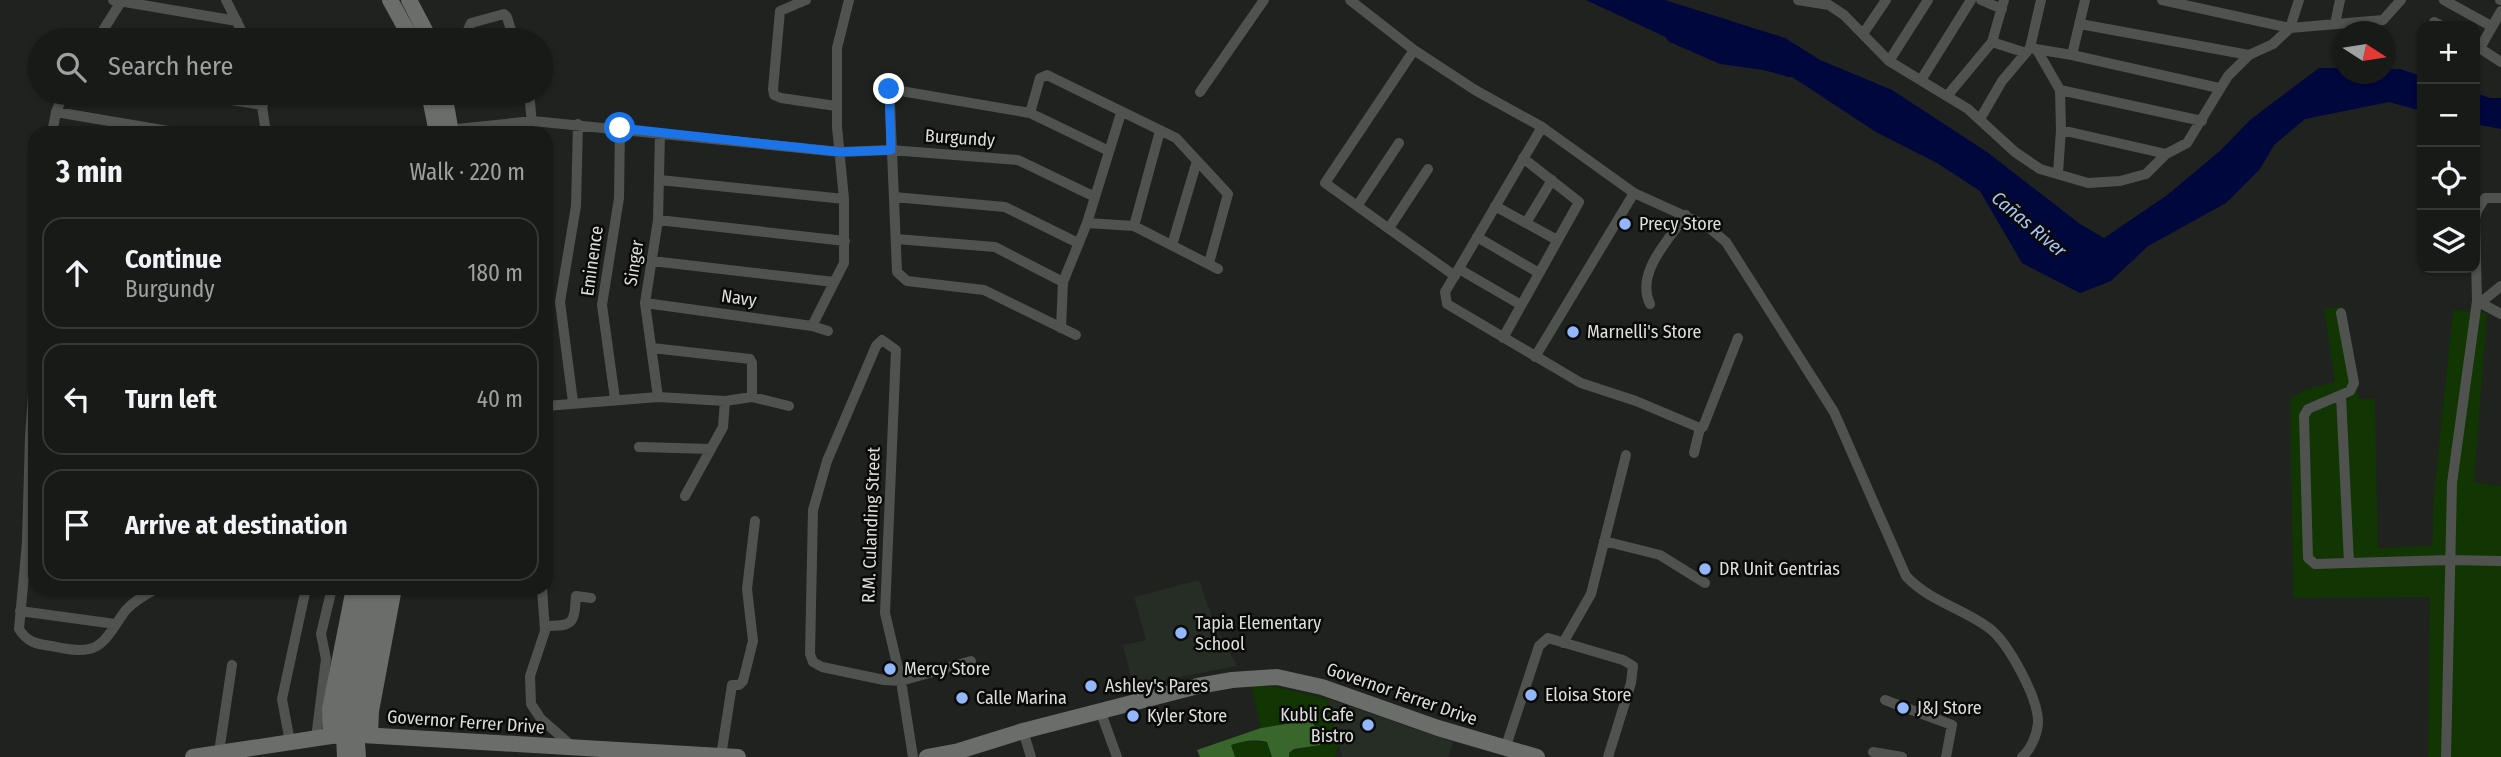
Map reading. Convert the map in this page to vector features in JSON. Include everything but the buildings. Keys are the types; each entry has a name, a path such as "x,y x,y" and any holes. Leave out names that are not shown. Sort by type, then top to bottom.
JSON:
{"main road":[{"path":"390,0 405,28"},
{"path":"409,0 423,28"},
{"path":"434,105 442,126"},
{"path":"444,105 444,126"},
{"path":"323,737 353,595"},
{"path":"345,757 343,715 365,595"},
{"path":"358,757 355,715 379,595"},
{"path":"370,735 371,711 393,595"},
{"name":"Governor Ferrer Drive","path":"928,757 959,754 1023,731 1198,686 1276,677 1322,687 1438,728 1537,757"},
{"name":"Governor Ferrer Drive","path":"193,757 323,737 370,735 738,757"}],"street":[{"path":"226,0 240,28"},
{"path":"806,0 780,11 774,95 836,106"},
{"path":"812,326 844,263 844,199 836,106 837,48 849,0"},
{"path":"1200,92 1264,0"},
{"path":"1350,0 1414,50 1475,90 1542,127 1634,193 1707,226 1726,242 1834,412 1906,576 1919,590 1991,629 2012,656 2036,708 2038,723 2034,739 2022,757"},
{"path":"1798,0 1837,4 1889,61 1979,119 2015,152 2040,169 2088,183 2120,181 2146,174 2166,155 2187,143 2219,88 2249,55 2273,44 2290,28 2299,0"},
{"path":"1863,34 1886,0"},
{"path":"1889,61 1928,0"},
{"path":"1921,80 1971,0"},
{"path":"1947,96 1992,42 2003,5 1981,0"},
{"path":"1979,119 2002,81 2031,50 2041,0"},
{"path":"2071,55 2085,0"},
{"path":"2162,0 2290,28 2333,24"},
{"path":"2336,21 2340,0"},
{"path":"2371,21 2383,20 2401,0"},
{"path":"2444,0 2491,26"},
{"path":"106,28 119,1 237,21"},
{"path":"2480,42 2501,11"},
{"path":"469,28 471,23 504,14 508,17 511,28"},
{"path":"2080,24 2249,55"},
{"path":"1992,42 2071,55 2219,88"},
{"path":"2480,48 2501,62"},
{"path":"1414,50 1325,183 1457,272 1521,305"},
{"path":"2031,50 2060,90 2058,173"},
{"path":"1030,113 1040,78 1047,75 1176,138 1228,194 1213,266 1134,226 1087,223"},
{"path":"1076,335 984,290 907,281 897,272 889,84 1030,113 1109,151"},
{"path":"2060,90 2202,121"},
{"path":"53,126 59,105"},
{"path":"257,105 263,106 265,126"},
{"path":"530,105 533,126"},
{"path":"56,112 139,126"},
{"path":"1061,328 1063,282 1087,223 1121,113"},
{"name":"Burgundy","path":"493,126 533,121 840,152 891,150 1018,160 1095,197"},
{"path":"573,402 560,302 576,206 578,124"},
{"path":"1542,127 1445,292 1447,304 1581,383 1636,401 1700,428"},
{"name":"Eminence","path":"615,399 602,305 619,198 620,128"},
{"path":"2061,130 2166,155"},
{"path":"1134,226 1160,131"},
{"name":"Singer","path":"659,397 645,303 658,220 660,133"},
{"path":"1357,206 1399,143"},
{"path":"1503,338 1579,202 1522,158"},
{"path":"1172,245 1197,161"},
{"path":"1389,228 1428,169"},
{"path":"660,180 844,199"},
{"path":"1526,223 1552,180"},
{"path":"1535,357 1634,193"},
{"path":"894,197 1005,206 1078,243"},
{"path":"2446,757 2452,483 2478,302 2477,211 2485,198 2501,198"},
{"path":"1495,206 1557,240"},
{"path":"1650,304 1646,295 1648,275 1661,249 1686,215"},
{"path":"658,220 845,241"},
{"path":"1477,237 1539,273"},
{"path":"896,239 995,247 1063,282"},
{"path":"652,261 834,282"},
{"path":"2478,302 2501,286"},
{"path":"2478,302 2501,314"},
{"name":"Navy","path":"645,303 812,326 828,331"},
{"path":"2342,313 2354,383 2350,391 2308,409 2304,416 2308,558 2315,564 2501,561"},
{"path":"1695,453 1700,428 1703,427 1738,338"},
{"name":"R.M. Culanding Street","path":"901,681 822,667 813,662 810,654 814,510 827,461 876,346 882,340 896,350 885,613 901,681 914,757"},
{"path":"652,348 750,359 752,397"},
{"path":"2341,395 2348,563"},
{"path":"553,405 659,397 725,401 752,397 789,406"},
{"path":"685,496 723,427 725,401"},
{"path":"639,447 711,449"},
{"path":"1563,643 1591,594 1626,455"},
{"path":"721,756 732,685 740,685 743,681 752,649 753,632 747,589 755,522"},
{"path":"1604,541 1660,555 1705,583"},
{"path":"28,577 19,629 25,639 34,643 92,649 100,644 138,600 146,595"},
{"path":"290,742 282,699 304,595"},
{"path":"323,737 326,659 321,635 330,595"},
{"path":"542,595 545,626 530,676 531,704 541,719 575,748"},
{"path":"545,626 566,626 571,623 575,616 576,596 591,598"},
{"path":"20,611 115,624"},
{"path":"1506,749 1539,646 1548,638 1623,660 1633,666 1631,683 1608,757"},
{"path":"901,681 971,661"},
{"path":"219,752 232,665"},
{"path":"1885,701 1952,725 1946,757"},
{"path":"1101,713 1117,757"},
{"path":"1023,731 1031,757"},
{"path":"1873,752 1902,757"}],"shaded area":[{"name":"Tapia Elementary School","path":"1199,580 1215,625 1237,666 1133,686 1123,645 1146,640 1134,597"},
{"name":"Kubli Cafe Bistro","path":"1328,699 1453,742 1448,757 1342,757"}],"green space":[{"path":"2344,306 2359,399 2375,399 2378,548 2432,546 2434,494 2453,310 2487,313 2474,482 2501,486 2501,757 2428,757 2430,597 2293,598 2290,399 2306,389 2335,382 2324,309"},
{"path":"1251,685 1276,687 1328,699 1339,745 1335,757 1289,757 1289,753 1321,741 1312,720 1261,728"},
{"path":"1312,720 1321,741 1320,745 1294,749 1289,753 1289,757 1272,757 1267,742 1258,741 1231,745 1235,757 1200,757 1197,750 1261,728"},
{"path":"1242,741 1267,742 1272,757 1235,757 1230,746"}],"water":[{"path":"1586,0 1665,0 1785,38 1820,60 1892,90 1987,152 2080,224 2104,238 2166,196 2220,151 2250,120 2319,68 2333,68 2333,84 2396,84 2396,69 2417,74 2417,110 2389,102 2305,119 2274,145 2260,169 2226,203 2148,246 2111,281 2080,293 2022,263 1980,191 1937,163 1876,132 1766,60 1672,40"},
{"path":"2480,95 2501,98 2501,129 2480,125"}],"waterway":[{"name":"Cañas River","path":"1674,34 1722,55 1765,61 1790,68"}],"place":[{"name":"Precy Store","path":"1625,224"},
{"name":"Marnelli's Store","path":"1573,332"},
{"name":"DR Unit Gentrias","path":"1705,569"},
{"name":"Tapia Elementary School","path":"1181,633"},
{"name":"Mercy Store","path":"890,669"},
{"name":"Ashley's Pares","path":"1091,686"},
{"name":"Eloisa Store","path":"1531,695"},
{"name":"Calle Marina","path":"962,698"},
{"name":"J&J Store","path":"1903,708"},
{"name":"Kyler Store","path":"1133,716"},
{"name":"Kubli Cafe Bistro","path":"1368,725"}],"route":[{"path":"620,128 840,152 891,150 889,89"}]}
